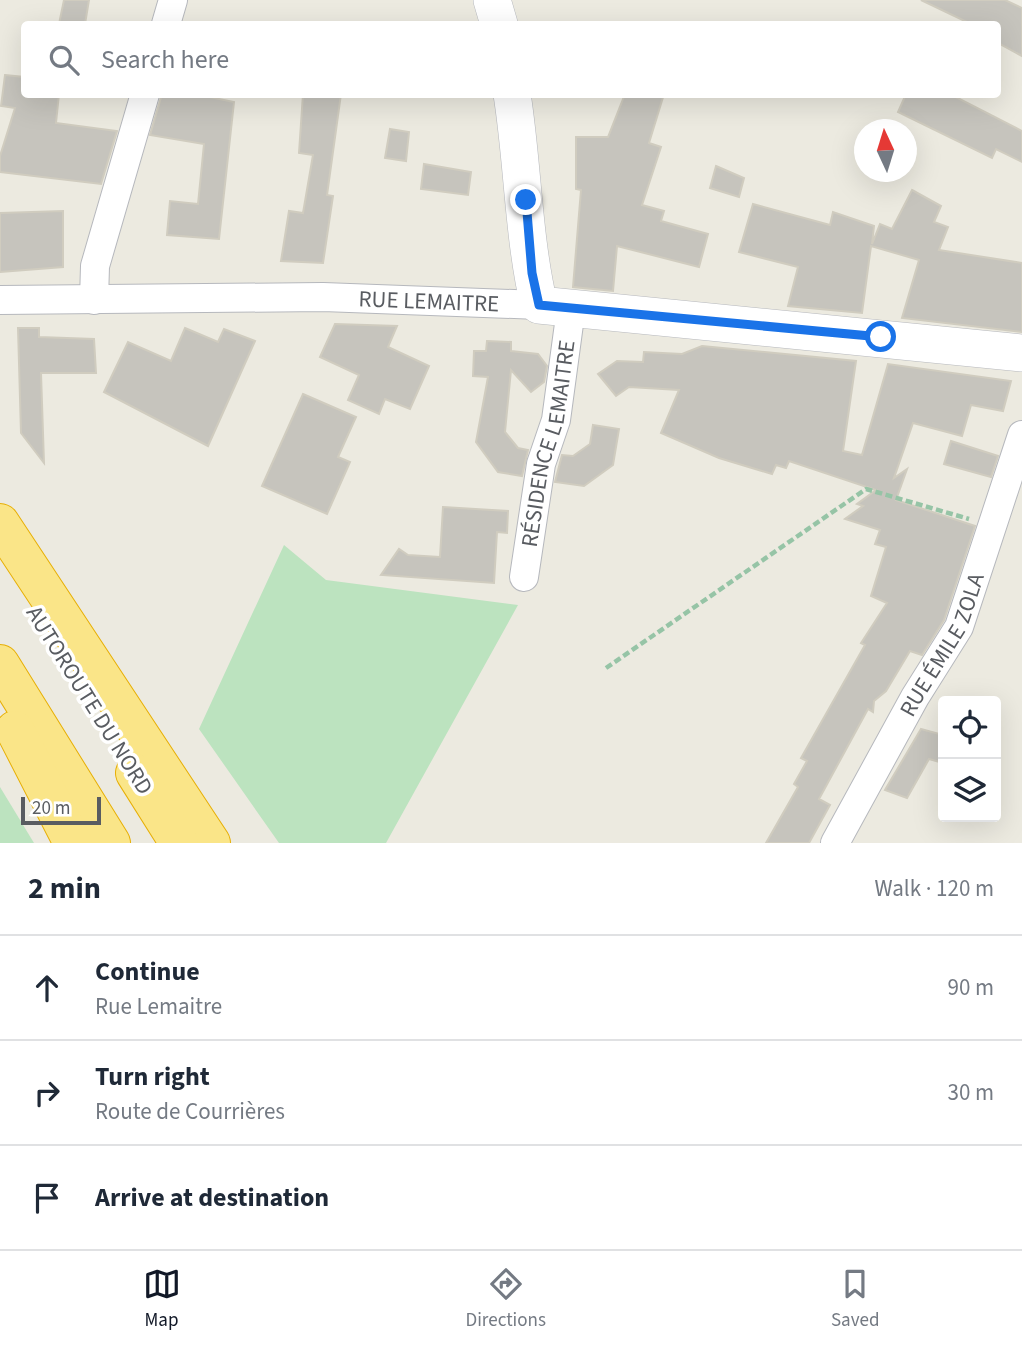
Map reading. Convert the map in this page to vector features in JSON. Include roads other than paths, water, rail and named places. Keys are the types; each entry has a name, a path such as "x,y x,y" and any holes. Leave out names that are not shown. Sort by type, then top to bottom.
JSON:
{"highway":[{"path":"0,523 211,843"},
{"name":"AUTOROUTE DU NORD","path":"0,556 178,843"},
{"path":"0,663 111,843"},
{"path":"0,701 73,843"}],"street":[{"path":"167,21 173,0"},
{"path":"492,0 498,21"},
{"path":"94,300 95,266 144,98"},
{"path":"513,98 522,152 532,273 555,307"},
{"name":"RUE LEMAITRE","path":"0,300 323,297 555,307 1022,353"},
{"name":"RÉSIDENCE LEMAITRE","path":"524,577 541,464 556,420 555,307"},
{"name":"RUE ÉMILE ZOLA","path":"835,843 915,697 959,627 1022,435"}]}
